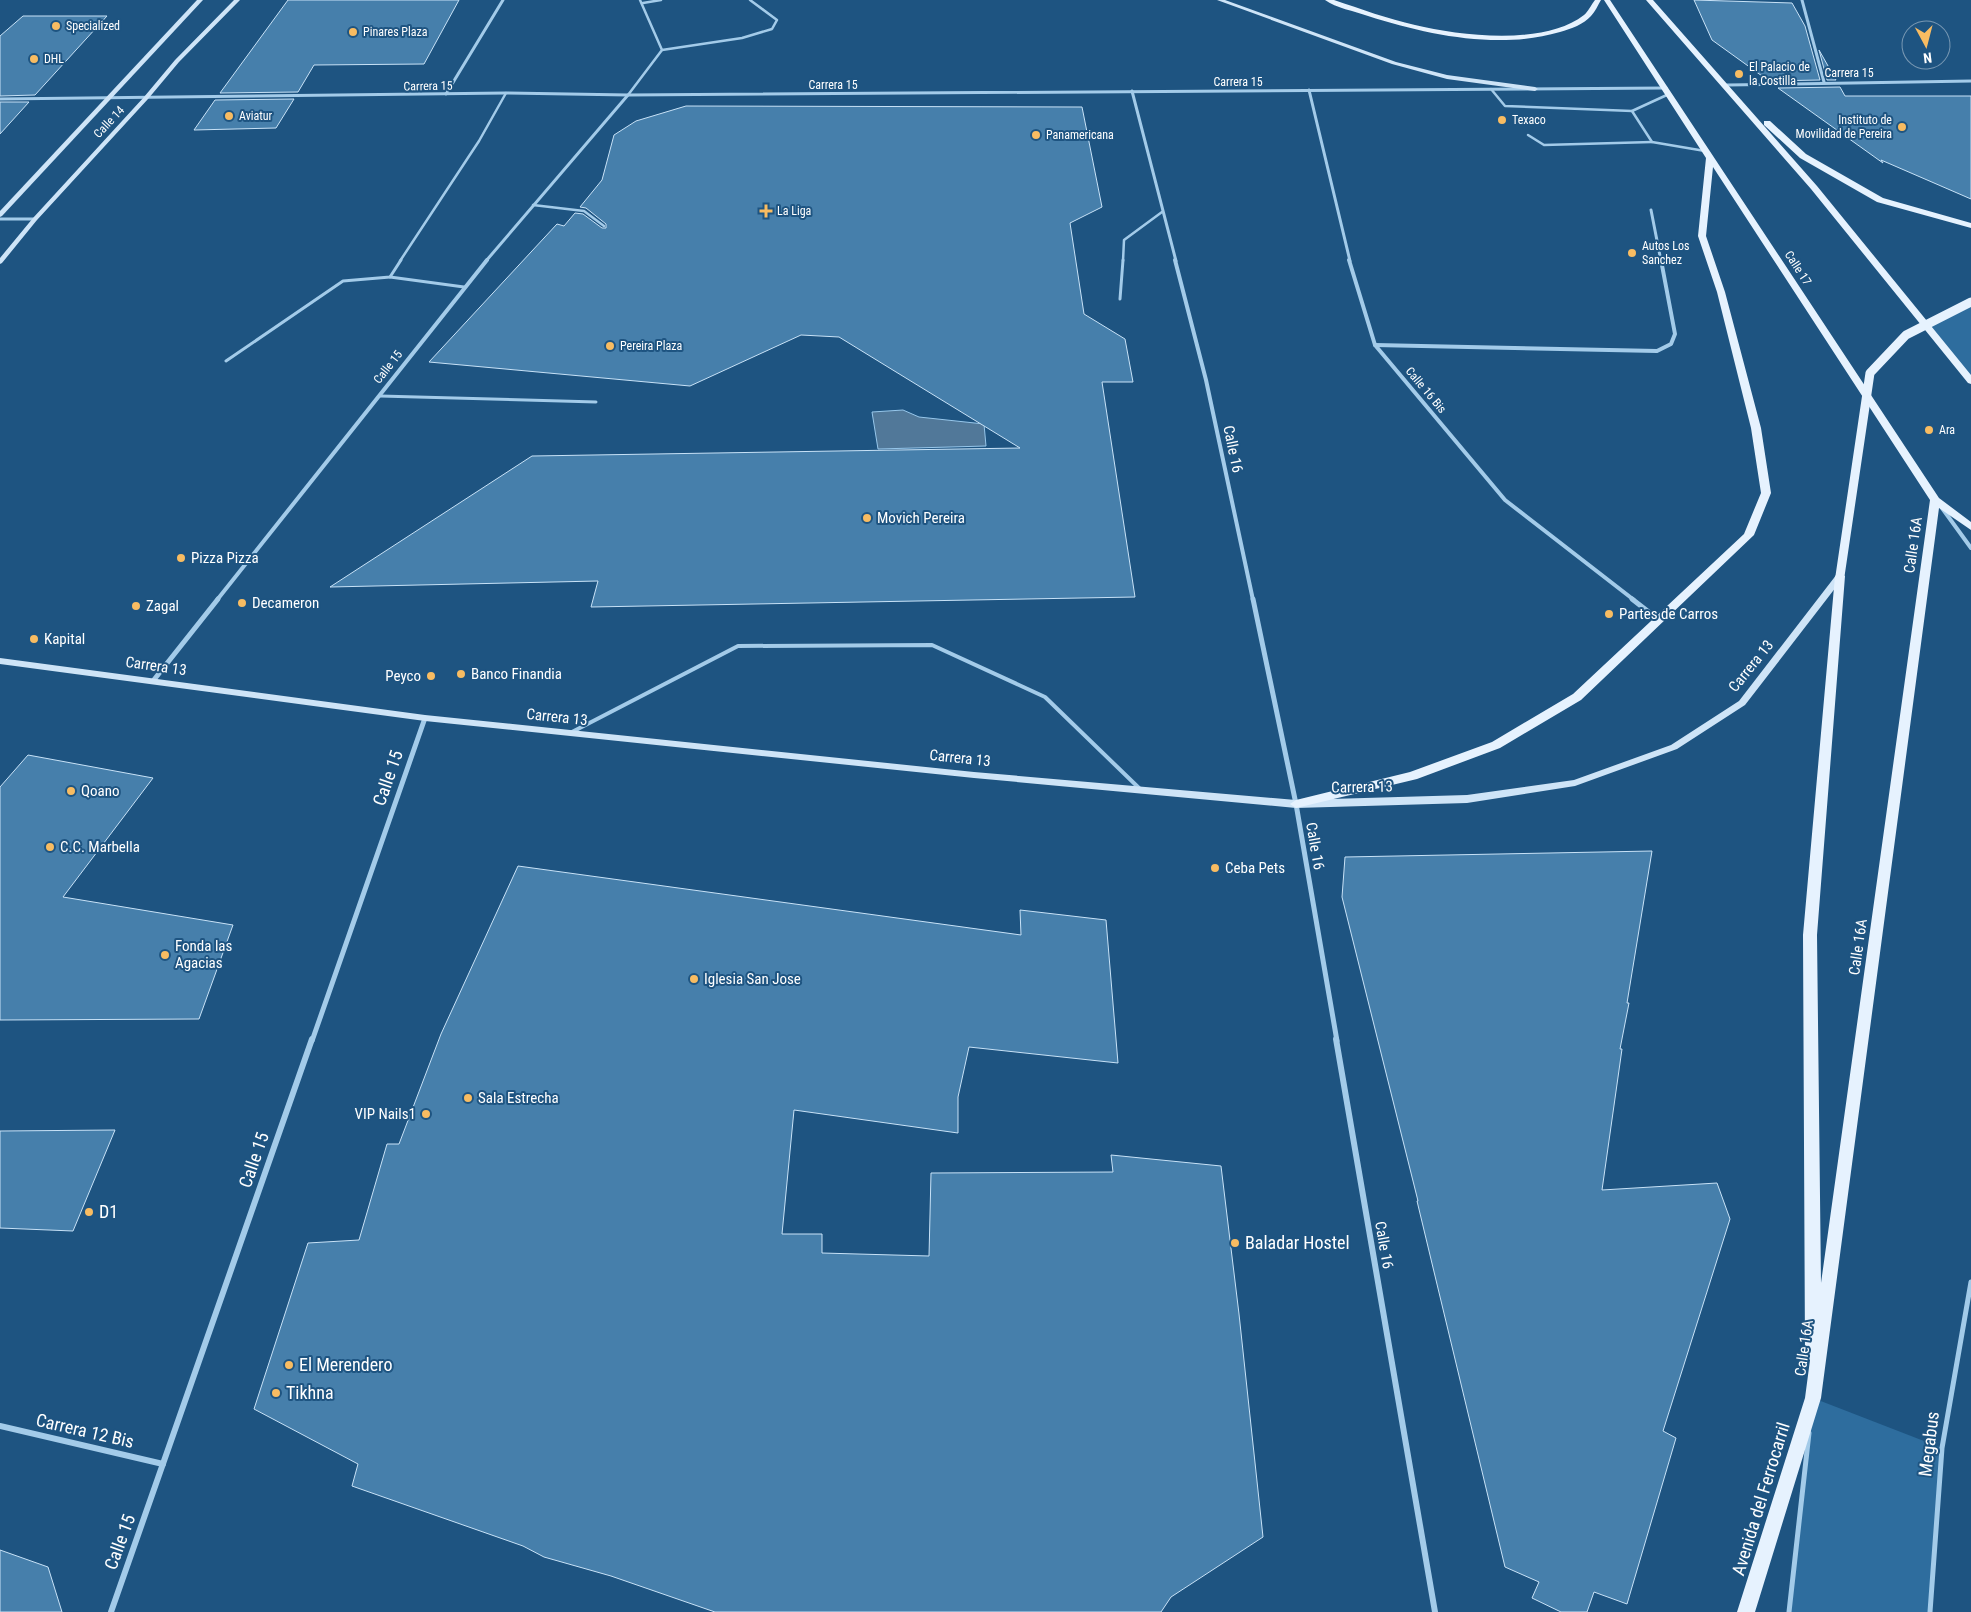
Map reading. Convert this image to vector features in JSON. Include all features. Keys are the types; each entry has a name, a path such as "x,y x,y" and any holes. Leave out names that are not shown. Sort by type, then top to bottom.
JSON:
{"main road":[{"path":"162,40 192,0"},
{"name":"Calle 14","path":"0,216 107,98 200,0"},
{"name":"Calle 14","path":"0,262 35,219 146,98 177,61 237,0"},
{"path":"1220,0 1394,63 1447,77 1535,89"},
{"path":"1328,0 1377,17 1427,30 1461,35 1496,37 1529,36 1561,30 1583,20 1595,8 1598,0"},
{"name":"Calle 17","path":"1606,0 1936,500"},
{"path":"1649,0 1727,85 1914,308 1971,381"},
{"path":"1727,85 1803,156 1880,200 1971,226"},
{"path":"1296,804 1413,776 1496,745 1577,697 1749,535 1766,493 1756,428 1721,292 1702,236 1708,155"},
{"path":"1813,1398 1810,935 1840,576 1870,372 1906,335 1971,302"},
{"path":"1936,500 1971,527"},
{"name":"Calle 16A","path":"1813,1398 1936,500"},
{"name":"Carrera 13","path":"0,661 425,718 1142,791 1296,804 1467,799 1575,783 1674,747 1742,703 1840,576"},
{"name":"Avenida del Ferrocarril","path":"1746,1612 1813,1398"}],"street":[{"path":"446,94 503,0"},
{"path":"1802,0 1824,82"},
{"name":"Carrera 15","path":"1727,85 1971,81"},
{"name":"Carrera 15","path":"0,99 506,93 628,95 1490,89 1667,91"},
{"name":"Calle 16 Bis","path":"1309,90 1344,242 1375,345 1505,500 1659,620"},
{"name":"Calle 16","path":"1132,91 1206,380 1296,804 1435,1612"},
{"name":"Calle 15","path":"152,681 380,396 464,287 628,95"},
{"path":"1375,345 1657,351 1671,344 1674,334 1651,210"},
{"path":"0,219 35,219"},
{"name":"Calle 17","path":"1936,500 1971,548"},
{"name":"Calle 15","path":"111,1612 425,718"},
{"name":"Carrera 12 Bis","path":"0,1426 163,1464"}],"lane":[{"path":"661,0 642,1 662,50"},
{"path":"628,95 662,50 742,38 772,29 777,20 750,0"},
{"path":"1490,89 1505,106 1632,111 1667,91"},
{"path":"390,277 479,141 506,93"},
{"path":"1632,111 1652,142"},
{"path":"1528,135 1544,145 1652,142 1708,155"},
{"path":"533,205 584,211 604,226"},
{"path":"1120,299 1124,240 1162,212"},
{"path":"226,361 343,281 390,277 464,287"},
{"path":"380,396 596,402"},
{"path":"570,733 738,646 932,645 1045,696 1142,791"},
{"name":"Megabus","path":"1930,1612 1942,1448 1971,1282"},
{"path":"1789,1612 1813,1398"}],"shaded area":[{"path":"1971,305 1971,379 1928,324"},
{"path":"903,410 919,417 984,424 986,446 878,449 872,412"},
{"path":"1813,1398 1942,1448 1930,1612 1789,1612"}],"building":[{"name":"Pinares Plaza","path":"288,0 459,0 424,64 314,65 298,92 220,93"},
{"path":"1694,0 1792,3 1805,26 1820,80 1769,81 1712,40"},
{"path":"23,16 107,16 35,95 0,96 0,36"},
{"path":"1819,50 1836,80 1827,80"},
{"name":"Instituto de Movilidad de Pereira","path":"1840,87 1845,96 1971,96 1971,199 1881,160 1883,163 1778,88"},
{"path":"294,99 276,128 194,130 215,100"},
{"path":"0,102 29,102 0,134"},
{"name":"Pereira Plaza","path":"686,106 1082,107 1102,207 1070,223 1084,314 1125,339 1133,382 1102,382 1135,597 591,607 598,581 330,587 532,456 1020,448 839,337 801,335 690,386 429,362 557,224 564,226 575,213 583,214 602,228 606,228 606,224 586,208 580,207 602,180 614,135 636,121"},
{"name":"C.C. Marbella","path":"28,755 153,778 63,897 233,925 199,1019 0,1020 0,787"},
{"path":"1652,851 1627,1003 1629,1003 1620,1049 1622,1049 1602,1190 1717,1183 1730,1219 1663,1431 1676,1438 1627,1604 1594,1592 1587,1612 1561,1612 1532,1598 1539,1582 1505,1567 1418,1201 1342,897 1345,857"},
{"path":"518,866 1021,935 1020,910 1106,920 1118,1063 969,1047 958,1097 958,1133 794,1110 782,1234 822,1234 822,1253 929,1256 931,1173 1113,1172 1111,1155 1221,1166 1263,1537 1171,1597 1161,1612 715,1612 611,1576 544,1557 523,1546 352,1486 358,1464 254,1409 308,1243 359,1240 387,1144 399,1144 441,1034"},
{"path":"115,1130 73,1231 0,1228 0,1131"},
{"path":"0,1550 48,1567 62,1612 0,1612"}],"place":[{"name":"Specialized","path":"56,26"},
{"name":"Pinares Plaza","path":"353,32"},
{"name":"DHL","path":"34,59"},
{"name":"El Palacio de la Costilla","path":"1739,74"},
{"name":"Aviatur","path":"229,116"},
{"name":"Texaco","path":"1502,120"},
{"name":"Instituto de Movilidad de Pereira","path":"1902,127"},
{"name":"Panamericana","path":"1036,135"},
{"name":"La Liga","path":"766,211"},
{"name":"Autos Los Sanchez","path":"1632,253"},
{"name":"Pereira Plaza","path":"610,346"},
{"name":"Ara","path":"1929,430"},
{"name":"Movich Pereira","path":"867,518"},
{"name":"Pizza Pizza","path":"181,558"},
{"name":"Decameron","path":"242,603"},
{"name":"Zagal","path":"136,606"},
{"name":"Partes de Carros","path":"1609,614"},
{"name":"Kapital","path":"34,639"},
{"name":"Banco Finandia","path":"461,674"},
{"name":"Peyco","path":"431,676"},
{"name":"Qoano","path":"71,791"},
{"name":"C.C. Marbella","path":"50,847"},
{"name":"Ceba Pets","path":"1215,868"},
{"name":"Fonda las Agacias","path":"165,955"},
{"name":"Iglesia San Jose","path":"694,979"},
{"name":"Sala Estrecha","path":"468,1098"},
{"name":"VIP Nails1","path":"426,1114"},
{"name":"D1","path":"89,1212"},
{"name":"Baladar Hostel","path":"1235,1243"},
{"name":"El Merendero","path":"289,1365"},
{"name":"Tikhna","path":"276,1393"}]}
